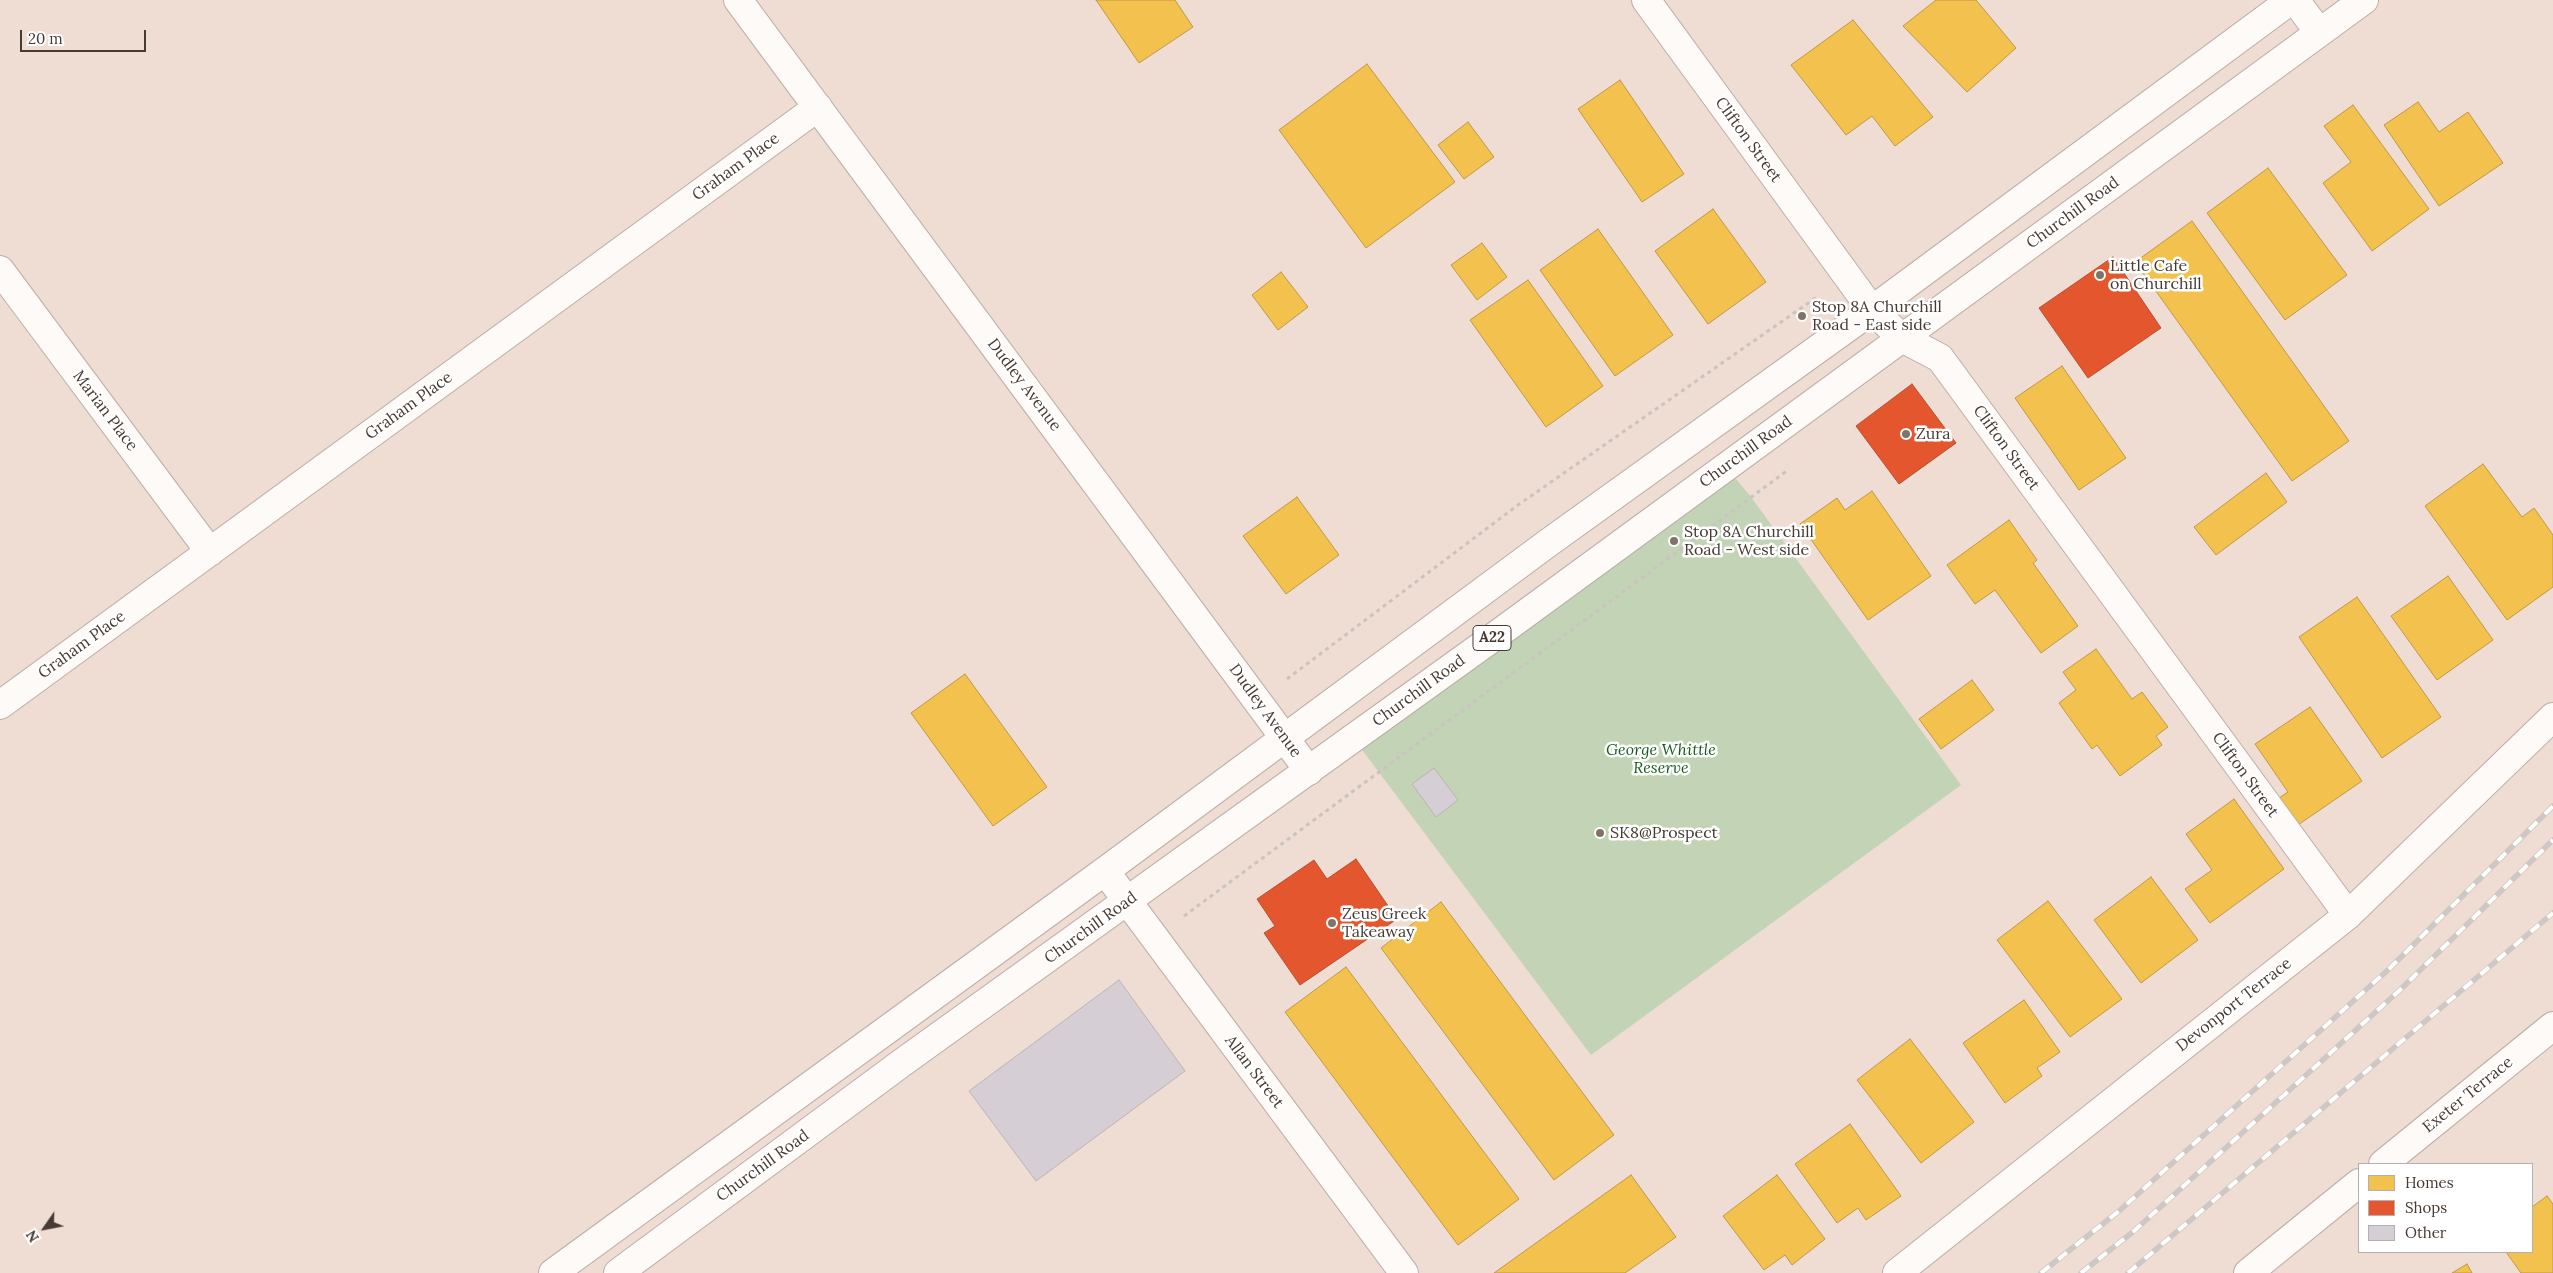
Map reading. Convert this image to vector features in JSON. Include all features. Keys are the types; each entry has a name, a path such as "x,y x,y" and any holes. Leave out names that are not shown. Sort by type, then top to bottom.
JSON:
{"street":[{"name":"Dudley Avenue","path":"738,0 1309,770"},
{"name":"Clifton Street","path":"1646,0 1872,310 1902,338 1940,358 2348,915"},
{"name":"A22","path":"553,1273 1105,871 1548,543 1872,310 2291,0"},
{"path":"2295,0 2319,32"},
{"name":"Churchill Road","path":"618,1273 903,1062 1309,770 2364,0"},
{"name":"Graham Place","path":"0,706 818,107"},
{"name":"Marian Place","path":"0,270 210,552"},
{"name":"Devonport Terrace","path":"1897,1273 2348,915 2553,717"},
{"name":"Allan Street","path":"1105,871 1404,1273"},
{"name":"Exeter Terrace","path":"2383,1163 2553,1026"},
{"path":"2248,1273 2358,1184"}],"path":[{"path":"1287,679 1518,504 1820,295"},
{"path":"1154,938 1790,468"}],"green space":[{"name":"George Whittle Reserve","path":"1726,467 1751,497 1961,785 1591,1055 1354,739"}],"building: Homes":[{"path":"1096,0 1175,0 1193,27 1139,63"},
{"path":"1936,0 1976,0 2016,48 1967,92 1903,26"},
{"path":"1853,20 1933,117 1895,146 1872,116 1846,135 1791,65"},
{"path":"1367,64 1455,182 1366,248 1279,130"},
{"path":"1620,80 1684,174 1642,202 1578,109"},
{"path":"2418,102 2439,132 2468,112 2503,163 2439,206 2384,125"},
{"path":"2353,105 2429,209 2372,251 2323,183 2351,162 2324,126"},
{"path":"1468,122 1494,157 1464,179 1438,145"},
{"path":"2268,168 2347,275 2285,320 2207,213"},
{"path":"1713,209 1766,282 1708,324 1655,251"},
{"path":"2192,221 2349,441 2292,481 2135,262"},
{"path":"1598,229 1673,335 1615,376 1540,270"},
{"path":"1482,243 1507,277 1477,300 1451,265"},
{"path":"1281,272 1308,307 1278,330 1252,295"},
{"path":"1528,280 1603,386 1546,427 1470,320"},
{"path":"2062,366 2126,458 2079,490 2015,398"},
{"path":"2483,464 2522,517 2534,508 2553,535 2553,587 2507,620 2425,506"},
{"path":"2266,473 2287,502 2216,555 2194,527"},
{"path":"1872,491 1931,576 1868,620 1800,524 1837,498 1845,510"},
{"path":"1297,497 1339,555 1286,594 1243,536"},
{"path":"2009,520 2037,560 2033,563 2078,626 2041,653 1995,590 1975,604 1947,565"},
{"path":"2448,576 2493,640 2437,680 2391,616"},
{"path":"2357,597 2441,717 2382,758 2299,637"},
{"path":"2096,649 2132,699 2142,692 2168,727 2156,736 2162,745 2120,776 2097,745 2092,749 2059,703 2076,690 2063,672"},
{"path":"965,674 1047,787 993,826 911,713"},
{"path":"1972,680 1994,710 1941,749 1919,719"},
{"path":"2310,707 2362,781 2295,827 2276,800 2288,792 2255,744"},
{"path":"2234,799 2284,869 2210,923 2185,889 2212,870 2186,834"},
{"path":"2151,877 2198,940 2141,983 2094,920"},
{"path":"2048,901 2122,999 2070,1037 1997,940"},
{"path":"1441,902 1614,1135 1554,1180 1381,948"},
{"path":"1346,967 1519,1199 1458,1245 1285,1012"},
{"path":"2024,1000 2060,1052 2037,1068 2042,1076 2005,1103 1963,1043"},
{"path":"1910,1039 1974,1122 1921,1163 1857,1080"},
{"path":"1850,1124 1901,1196 1866,1220 1858,1208 1837,1223 1795,1164"},
{"path":"1631,1175 1676,1237 1625,1273 1494,1273"},
{"path":"1777,1175 1825,1239 1792,1265 1785,1255 1764,1270 1723,1216"},
{"path":"2547,1196 2553,1204 2553,1273 2521,1273 2507,1253 2533,1253 2533,1206"},
{"path":"2467,1264 2472,1273 2452,1273"}],"building: Shops":[{"path":"2113,257 2161,328 2088,378 2039,308"},
{"name":"Zura","path":"1912,384 1956,443 1899,484 1856,426"},
{"name":"Zeus Greek Takeaway","path":"1356,859 1397,919 1300,985 1264,933 1275,926 1257,899 1314,860 1327,879"}],"building: Other":[{"path":"1434,768 1458,800 1436,817 1412,784"},
{"path":"1119,980 1185,1071 1036,1181 969,1091"}],"railway":[{"path":"2041,1273 2119,1211 2389,969 2553,806"},
{"path":"2081,1273 2134,1231 2401,989 2553,840"},
{"path":"2128,1273 2553,913"}],"place":[{"name":"Little Cafe on Churchill","path":"2100,275"},
{"name":"Stop 8A Churchill Road - East side","path":"1802,316"},
{"name":"Zura","path":"1906,434"},
{"name":"Stop 8A Churchill Road - West side","path":"1674,541"},
{"name":"SK8@Prospect","path":"1600,833"},
{"name":"Zeus Greek Takeaway","path":"1332,923"}]}
